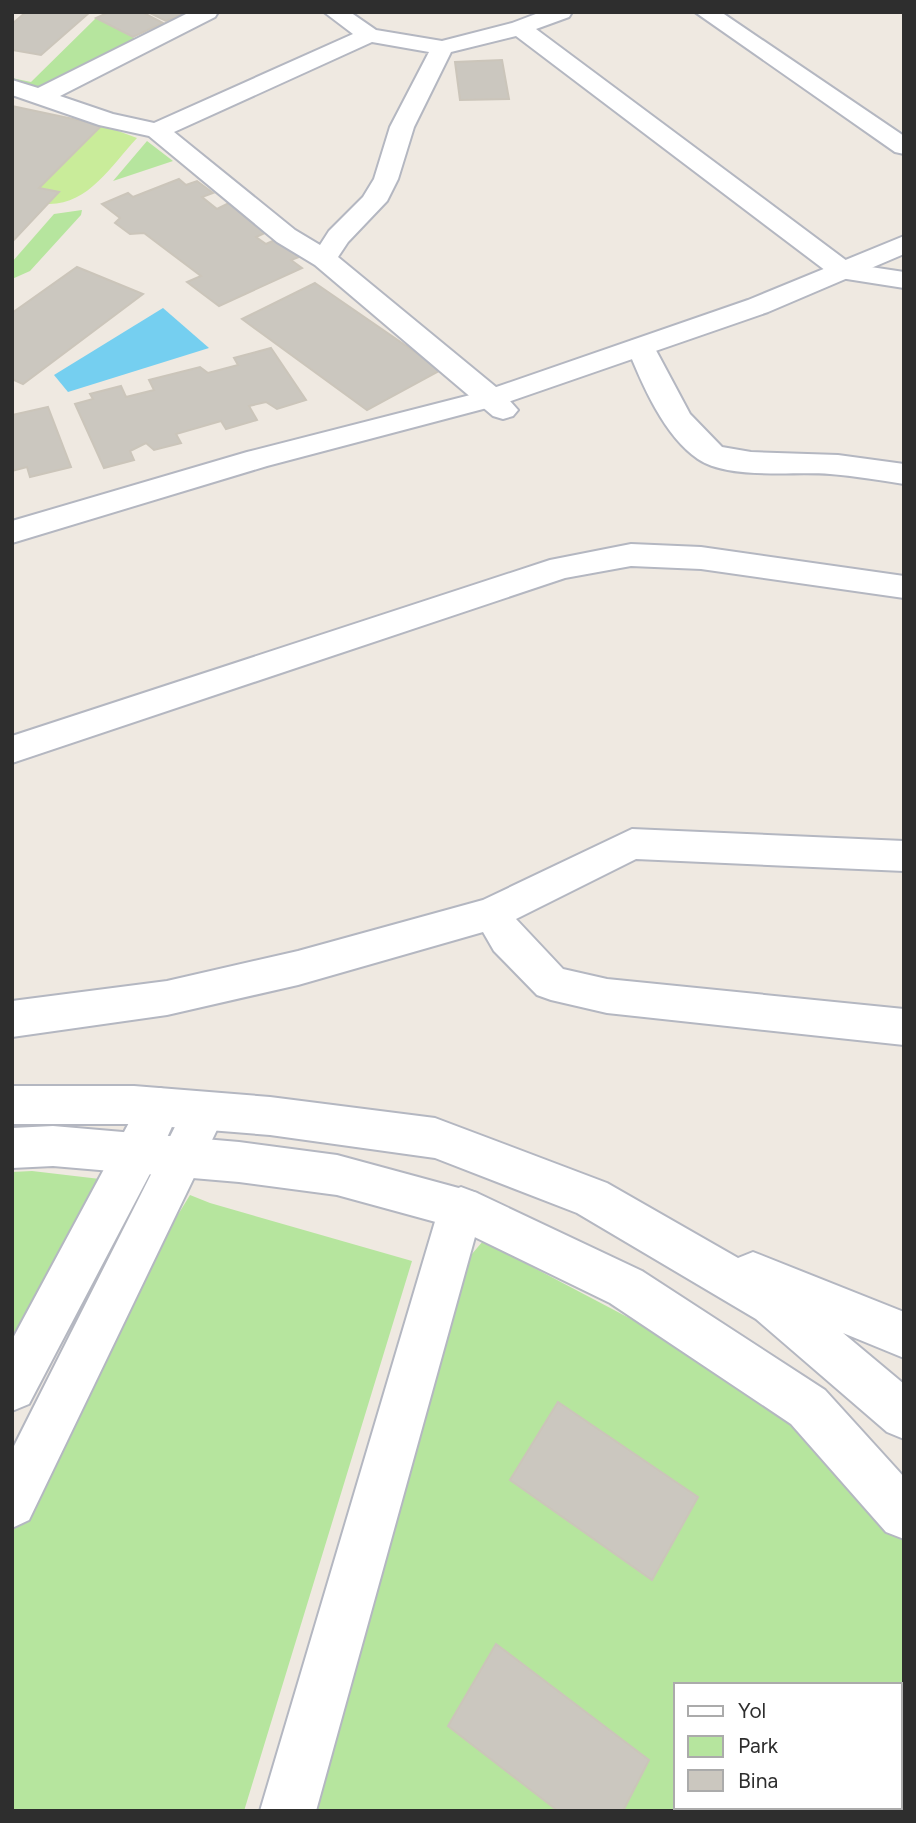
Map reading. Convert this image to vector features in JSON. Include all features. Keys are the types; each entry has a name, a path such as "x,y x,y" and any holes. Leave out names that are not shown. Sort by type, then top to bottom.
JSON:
{"street":[{"path":"41,96 207,12"},
{"path":"335,12 369,35 442,48 520,28 561,12"},
{"path":"706,12 904,147"},
{"path":"520,28 857,273 904,280"},
{"path":"157,131 369,35"},
{"path":"324,259 338,237 374,201 386,178 402,127 442,48"},
{"path":"12,87 107,120 157,131 286,236 324,259 497,404"},
{"path":"857,273 904,244"},
{"path":"12,547 497,404 643,354 857,273 904,263"},
{"path":"643,354 656,384 694,438 711,454 736,460 831,464 904,474"},
{"path":"12,532 258,459 497,404"},
{"path":"12,750 561,568 631,555 701,558 904,587"},
{"path":"12,1019 167,998 298,968 492,913 632,844 904,856"},
{"path":"492,913 508,939 551,983 607,996 904,1027"},
{"path":"12,1105 160,1107 435,1138 592,1198 772,1303 904,1415"},
{"path":"12,1387 139,1152 160,1107"},
{"path":"12,1503 205,1111"},
{"path":"12,1149 54,1146 185,1155 337,1175 461,1208 626,1287 808,1407 904,1514"},
{"path":"288,1811 461,1208"},
{"path":"647,1230 904,1335"}],"green space":[{"path":"96,18 142,42 43,90 12,82 12,78 31,82"},
{"path":"102,125 137,138 87,191 62,203 48,204 58,192 39,188"},
{"path":"147,141 173,161 113,181"},
{"path":"82,210 81,215 30,271 12,279 12,262 54,214"},
{"path":"32,1171 100,1179 12,1340 12,1172"},
{"path":"190,1195 412,1261 244,1811 12,1811 12,1522 99,1344"},
{"path":"483,1241 671,1340 794,1413 904,1539 904,1811 307,1811 466,1261"}],"water":[{"path":"163,308 209,348 68,392 54,375"}],"building":[{"path":"26,12 90,12 41,55 12,50 12,24"},
{"path":"109,12 142,12 163,23 133,37 96,18"},
{"path":"148,12 187,12 166,21"},
{"path":"502,60 509,99 460,100 455,62"},
{"path":"12,106 102,125 39,188 59,192 12,242"},
{"path":"179,179 186,185 197,181 213,193 202,197 217,209 229,203 267,232 256,237 266,244 275,240 299,257 291,260 302,268 219,306 187,282 201,276 144,233 130,234 115,223 120,218 102,204 128,193 133,197"},
{"path":"77,267 143,294 23,384 12,379 12,313"},
{"path":"315,283 441,370 367,410 242,319"},
{"path":"271,348 306,400 277,409 266,402 249,406 257,420 226,429 221,421 176,434 181,443 154,450 146,443 130,451 134,460 104,468 75,404 93,399 90,394 121,386 126,397 154,390 149,380 200,367 208,373 238,365 234,358"},
{"path":"48,407 71,467 30,477 27,467 12,471 12,415"},
{"path":"558,1402 698,1497 652,1580 510,1480"},
{"path":"496,1644 649,1760 623,1811 558,1811 448,1726"},
{"path":"902,1782 904,1783 904,1811 746,1809 902,1809"}]}
